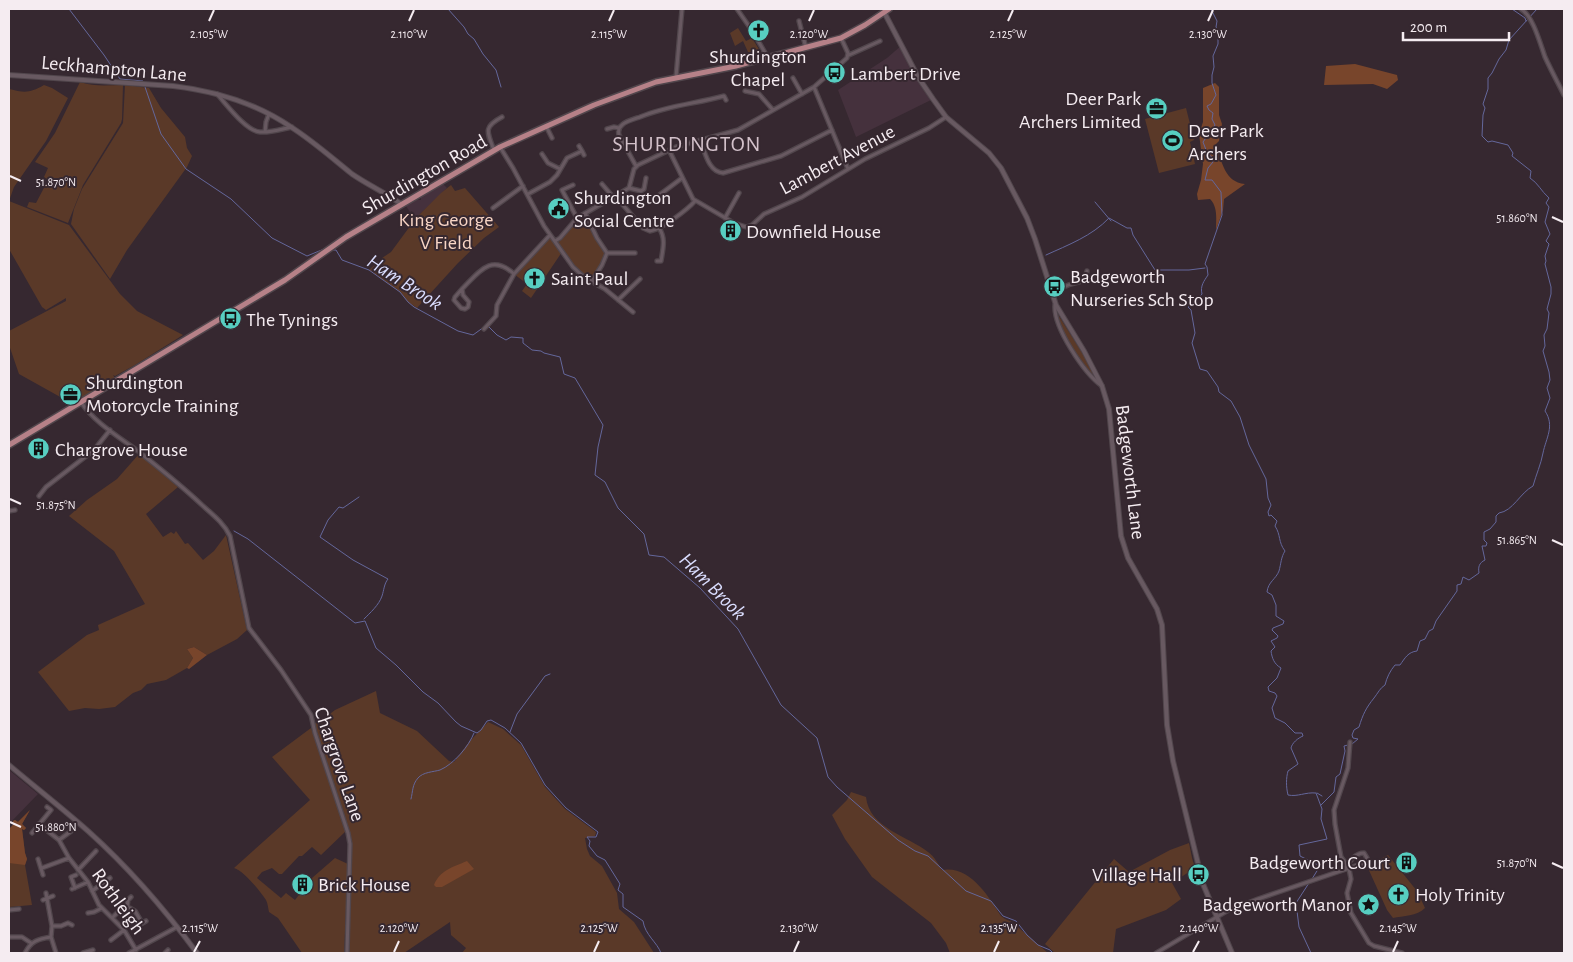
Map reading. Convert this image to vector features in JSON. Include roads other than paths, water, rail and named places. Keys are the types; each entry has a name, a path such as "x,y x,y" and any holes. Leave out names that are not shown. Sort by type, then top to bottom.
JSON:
{"main road":[{"name":"Shurdington Road","path":"9,445 285,280 346,237 497,148 639,88 676,77 736,66 841,38 857,30 883,11"}],"street":[{"path":"676,77 682,9"},
{"path":"737,9 768,58"},
{"path":"1521,9 1525,11 1531,21 1564,95"},
{"name":"Badgeworth Lane","path":"883,11 918,77 946,117 989,153 1001,168 1027,218 1056,305 1102,386 1109,409 1121,536 1128,558 1157,609 1162,626 1167,726 1173,761 1203,884 1232,953"},
{"path":"799,21 806,48"},
{"path":"841,38 848,55"},
{"path":"555,242 577,218 629,188 636,166 669,150 735,132 814,87 846,60 848,55 880,41"},
{"name":"Leckhampton Lane","path":"9,75 156,84 216,93 254,106 292,127 354,175 401,204"},
{"path":"793,78 802,94"},
{"path":"814,87 848,170"},
{"path":"745,91 758,93 773,110"},
{"path":"216,93 251,129 265,132 292,127"},
{"path":"619,128 656,110 724,96"},
{"path":"265,132 265,124 269,114"},
{"path":"502,117 492,123 488,130 488,136 523,186 550,235 573,267 584,277 605,289 633,312"},
{"name":"Lambert Avenue","path":"725,218 743,227 752,225 764,214 802,197 882,150 929,128 946,117"},
{"path":"546,126 552,138"},
{"path":"607,129 614,126 619,128"},
{"path":"619,128 619,136 636,166"},
{"path":"700,140 711,166 718,172 723,172 781,156 832,130"},
{"path":"579,146 584,155"},
{"path":"669,150 695,201 725,218 738,193"},
{"path":"528,194 554,180 567,158 582,151"},
{"path":"542,154 548,163 560,169"},
{"path":"629,188 641,191 644,189 646,178"},
{"path":"658,196 682,178"},
{"path":"602,184 645,230 652,231 659,228 695,201"},
{"path":"573,185 562,190 577,218"},
{"path":"493,208 523,186"},
{"path":"585,213 596,238 607,254"},
{"path":"659,228 664,245 661,262"},
{"path":"484,329 496,316 497,305 514,274 550,235"},
{"path":"607,254 635,253"},
{"path":"592,281 607,254"},
{"path":"462,289 463,295 469,302 467,308 464,309 460,308 454,300 455,297 462,289 480,270 497,264 514,274"},
{"path":"1051,292 1067,285 1081,282 1086,278 1087,271"},
{"path":"618,300 640,279"},
{"path":"1056,305 1055,313 1066,339 1095,381 1102,386"},
{"name":"Chargrove Lane","path":"81,402 85,408 110,430 164,473 227,529 249,628 281,670 310,715 348,833 350,844 346,953"},
{"path":"39,496 46,487 94,450 110,430"},
{"path":"9,511 15,510"},
{"path":"1347,865 1341,857 1334,814 1336,799 1342,789 1348,768 1350,746"},
{"path":"9,765 110,852 177,927 197,953"},
{"path":"32,833 50,810 47,807"},
{"name":"Rothleigh","path":"39,824 59,840 69,858 88,882 102,908 124,930 136,950"},
{"path":"59,840 74,829"},
{"path":"78,870 96,851"},
{"path":"1156,953 1227,911 1364,863 1366,861 1364,853 1355,856 1344,870"},
{"path":"42,868 69,858"},
{"path":"38,859 43,874"},
{"path":"1349,869 1351,879 1347,893 1351,913 1370,943 1374,946 1402,953"},
{"path":"76,876 71,877 74,889 88,882"},
{"path":"92,891 107,879"},
{"path":"46,894 52,926 51,937 56,953"},
{"path":"48,899 53,896"},
{"path":"127,907 128,900 131,897"},
{"path":"112,918 120,910 127,907 135,911 142,923"},
{"path":"88,913 102,908"},
{"path":"9,910 19,909"},
{"path":"52,926 61,926 69,922"},
{"path":"129,953 177,927"},
{"path":"111,940 124,930"},
{"path":"9,937 22,937 31,943"},
{"path":"25,953 31,943 42,938 51,937"},
{"path":"85,953 93,950"}],"waterway":[{"name":"Ham Brook","path":"69,9 120,79 143,81 161,134 186,169 231,199 272,238 307,256 324,249"},
{"path":"448,9 474,39 496,70 501,87"},
{"path":"1211,9 1217,21 1218,44 1213,56 1214,67 1212,75 1212,83 1216,95 1211,104 1207,106 1213,113 1212,119 1215,125 1203,142 1213,162 1208,168 1205,180 1212,180 1221,192 1222,215 1205,264 1208,275 1202,286 1202,294 1188,307 1191,310 1195,333 1192,343 1200,369 1207,371 1218,387 1219,392 1231,401 1240,417 1249,445 1266,479 1268,498 1271,505 1268,512 1269,516 1271,515 1277,521 1275,526 1285,551 1279,571 1267,592 1272,595 1276,605 1276,616 1284,621 1283,624 1272,630 1278,636 1271,641 1275,647 1271,651 1272,656 1275,663 1281,668 1277,678 1268,687 1269,691 1277,696 1272,708 1275,718 1285,723 1295,733 1302,733 1303,736 1295,741 1291,748 1298,764 1288,771 1286,783 1288,795 1316,793 1322,809 1321,819 1327,839 1299,845 1300,856 1320,866 1312,879"},
{"path":"1512,9 1525,18 1526,21"},
{"path":"1352,744 1358,739 1353,738 1354,730 1359,727 1363,715 1380,689 1385,685 1393,667 1400,665 1409,654 1417,651 1420,641 1425,639 1429,631 1433,629 1436,621 1457,591 1457,585 1461,584 1463,577 1469,580 1479,573 1479,565 1485,560 1482,546 1486,546 1487,543 1484,540 1484,532 1490,529 1496,522 1496,516 1499,513 1508,509 1533,486 1549,432 1548,416 1545,411 1550,398 1547,388 1550,380 1543,351 1545,346 1544,335 1547,329 1549,313 1547,309 1551,294 1545,264 1545,256 1549,244 1546,241 1550,234 1545,222 1549,207 1546,203 1549,198 1530,178 1531,171 1512,156 1513,153 1508,145 1492,141 1488,142 1482,136 1485,108 1483,104 1488,89 1488,78 1506,50 1509,40 1537,9"},
{"path":"1095,202 1111,221"},
{"path":"1046,255 1087,235 1109,218 1127,228 1131,228 1133,235 1155,270 1205,268"},
{"name":"Ham Brook","path":"331,250 336,250 342,260 369,270 400,292 414,307 458,331 473,335 484,327"},
{"name":"Ham Brook","path":"489,327 506,340 511,337 523,338 523,343 532,350 560,357 564,374 575,378 603,425 595,475 605,482 618,508 644,534 649,555 664,557 700,588 738,629 781,705 817,738 828,777 837,787 898,840 915,851 928,856 966,891 991,901 1003,916 1016,921 1038,945 1053,953"},
{"path":"359,497 343,508 339,507 328,520 320,537 353,560 388,579 379,603 364,619"},
{"path":"234,531 248,539 355,623 365,621 376,648 461,726 477,733 487,721 491,720 505,728 521,743 545,785 566,808 598,832 596,837 587,837 590,841 589,846 597,856 605,860 620,884 618,890 623,894 623,907 643,921 646,930 661,953"},
{"path":"510,732 517,714 545,676 550,674"},
{"path":"411,799 418,778 425,773 440,770 451,764 465,749 474,733"},
{"path":"1321,805 1334,792 1336,777 1340,774 1345,751 1344,746 1348,745"},
{"path":"1317,793 1322,796"},
{"path":"1309,883 1296,903 1299,927 1311,953"}],"place":[{"name":"Shurdington Chapel","path":"758,30"},
{"name":"Lambert Drive","path":"834,73"},
{"name":"Deer Park Archers Limited","path":"1157,109"},
{"name":"Deer Park Archers","path":"1172,141"},
{"name":"Shurdington Social Centre","path":"558,208"},
{"name":"Downfield House","path":"730,231"},
{"name":"Saint Paul","path":"535,278"},
{"name":"Badgeworth Nurseries Sch Stop","path":"1054,287"},
{"name":"The Tynings","path":"230,319"},
{"name":"Shurdington Motorcycle Training","path":"70,394"},
{"name":"Chargrove House","path":"39,449"},
{"name":"Badgeworth Court","path":"1406,862"},
{"name":"Village Hall","path":"1198,874"},
{"name":"Brick House","path":"302,884"},
{"name":"Holy Trinity","path":"1399,894"},
{"name":"Badgeworth Manor","path":"1368,904"}],"district":[{"name":"SHURDINGTON","path":"687,143"}],"park label":[{"name":"King George V Field","path":"446,230"}]}
